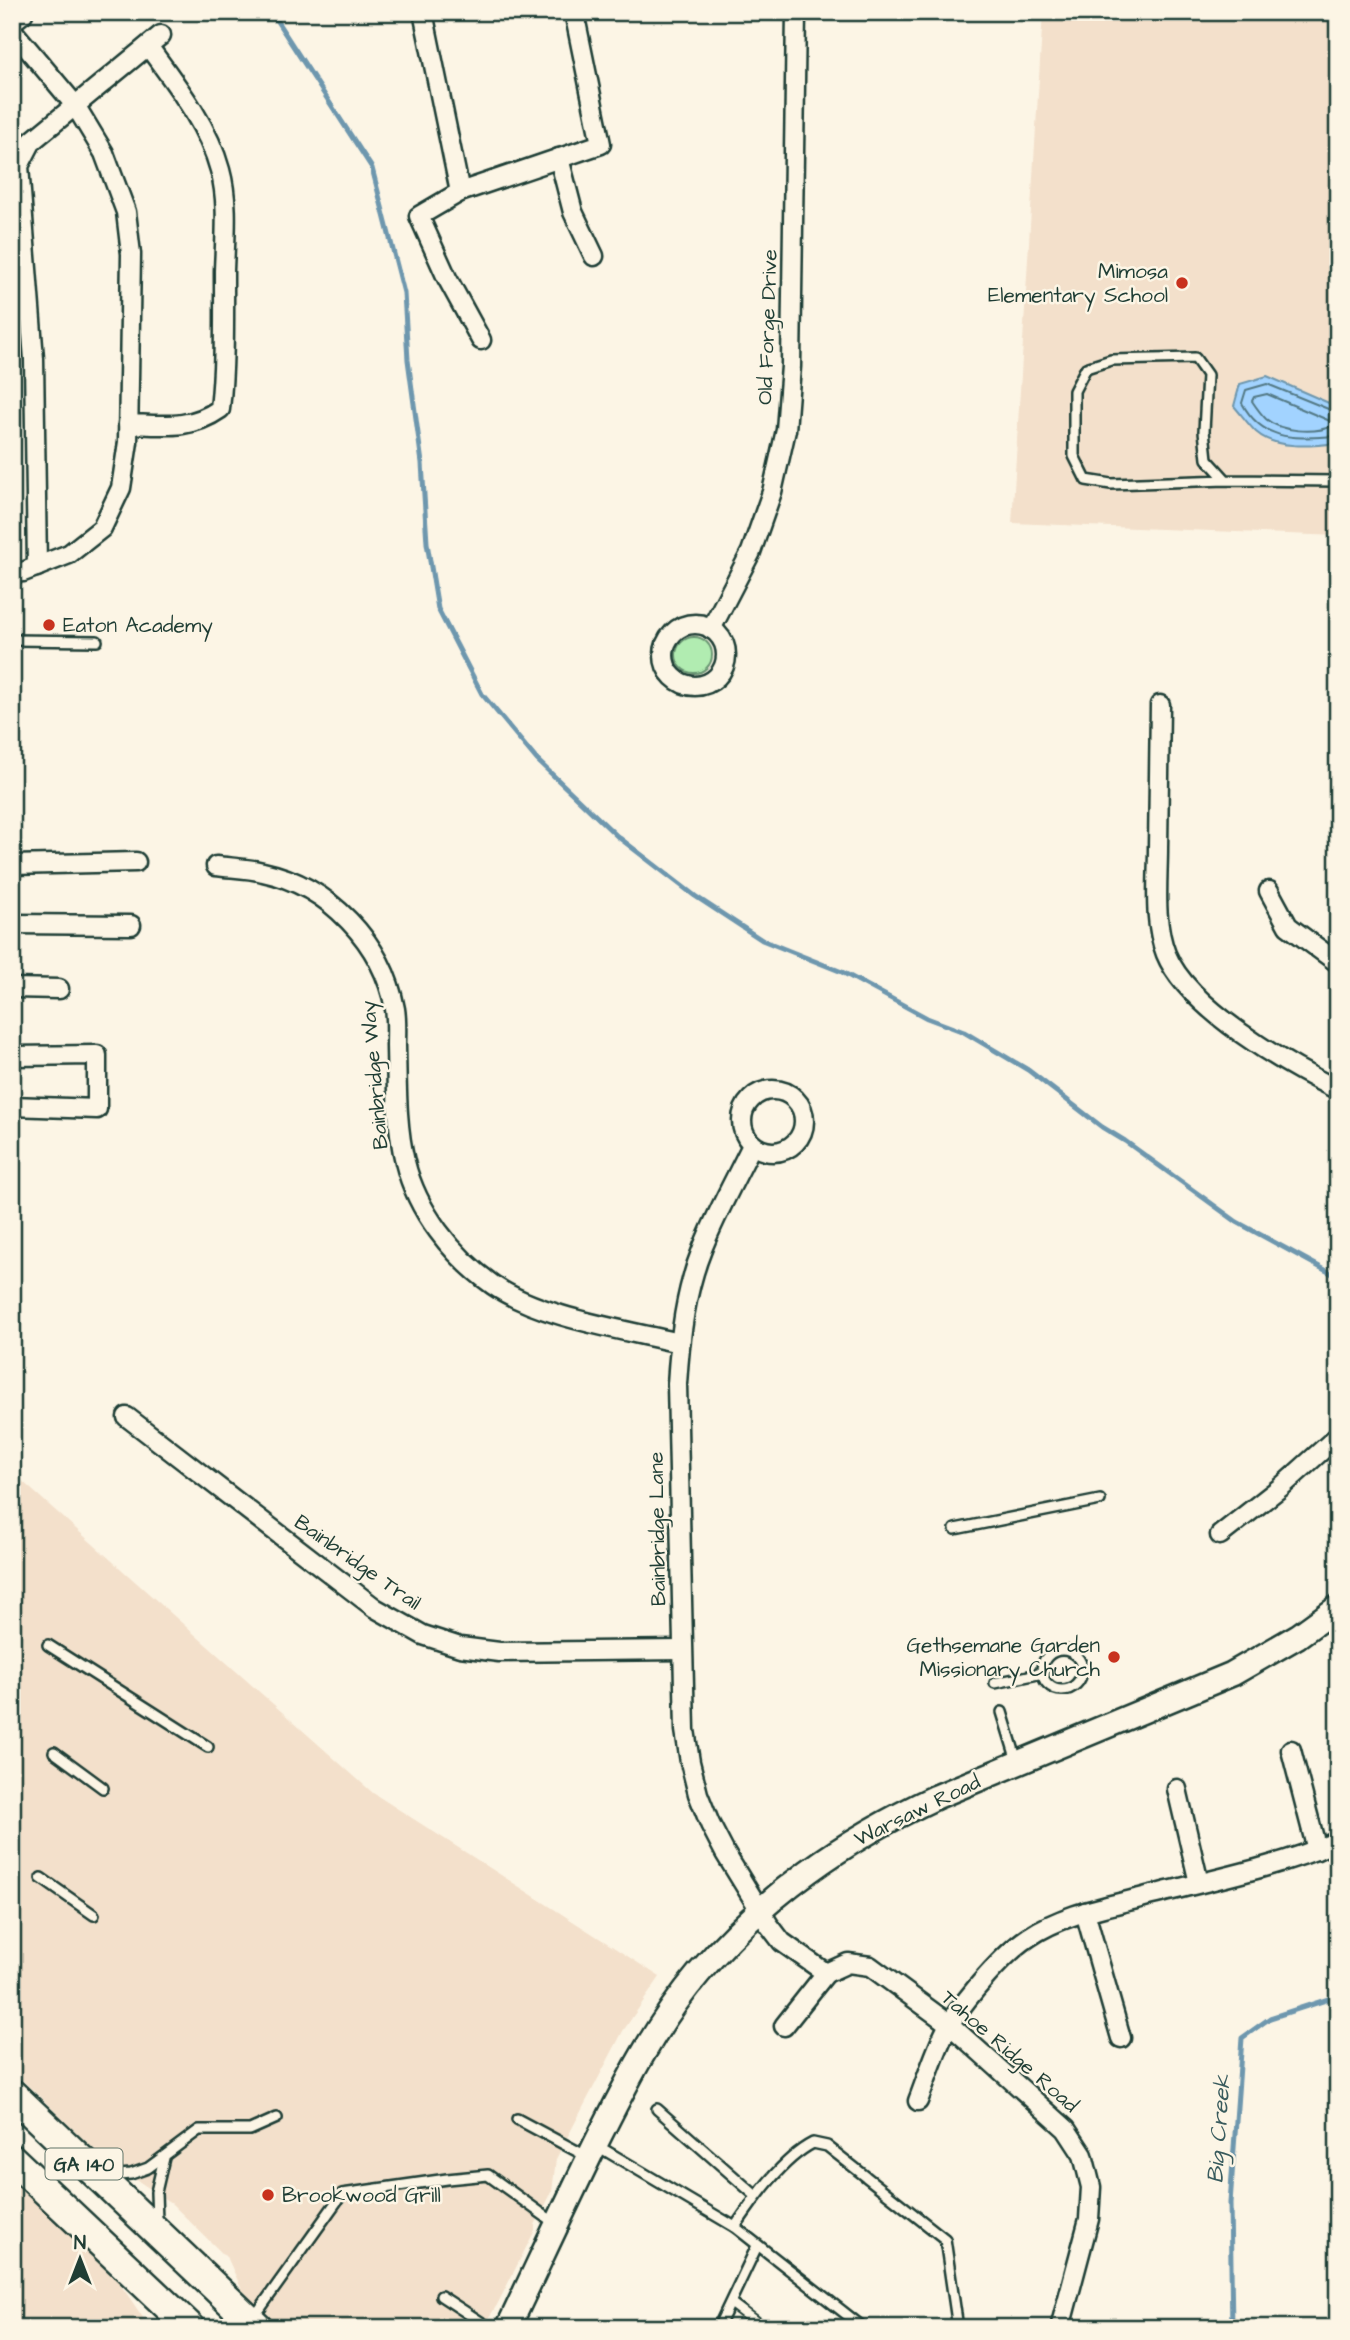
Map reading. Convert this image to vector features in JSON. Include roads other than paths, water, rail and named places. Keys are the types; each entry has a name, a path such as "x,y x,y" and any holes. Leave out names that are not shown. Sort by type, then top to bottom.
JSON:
{"main road":[{"name":"GA 140","path":"12,2094 255,2324"},
{"name":"GA 140","path":"12,2159 188,2326"}],"street":[{"path":"12,19 21,12"},
{"path":"423,12 460,192"},
{"path":"481,340 447,278 419,216 460,192 601,144 574,12"},
{"name":"Old Forge Drive","path":"711,629 751,552 772,492 786,430 791,366 796,12"},
{"path":"12,30 75,105 104,153 126,212 131,254 128,424 121,488 102,528 69,554 23,572 12,573"},
{"path":"37,567 34,359 19,166 32,141 155,41 172,79 204,130 220,170 225,206 223,379 220,409 203,421 170,425 128,424"},
{"path":"559,158 573,212 594,256"},
{"path":"1160,705 1157,918 1166,954 1186,987 1207,1007 1296,1070 1338,1090"},
{"path":"12,865 136,862"},
{"name":"Bainbridge Way","path":"216,866 264,872 306,888 343,913 372,947 387,979 395,1011 398,1119 405,1163 426,1214 457,1255 494,1285 533,1306 679,1343"},
{"path":"1269,891 1288,926 1338,963"},
{"path":"12,924 131,925"},
{"path":"12,988 59,989"},
{"path":"12,1056 97,1055 97,1109 12,1106"},
{"name":"Bainbridge Lane","path":"752,1145 703,1247 688,1294 679,1343 677,1384 685,1730 698,1794 725,1853 759,1909"},
{"name":"Bainbridge Trail","path":"127,1418 375,1608 423,1635 460,1647 499,1653 682,1650"},
{"path":"1220,1535 1282,1487 1338,1436"},
{"name":"Warsaw Road","path":"508,2328 592,2151 649,2042 698,1973 759,1909 822,1860 888,1819 1232,1674 1298,1636 1338,1607"},
{"path":"1291,1750 1317,1850"},
{"path":"1177,1789 1199,1883"},
{"path":"918,2101 949,2024 1003,1958 1029,1937 1054,1923 1085,1912 1317,1850 1338,1841"},
{"path":"759,1909 782,1942 826,1973 784,2026"},
{"path":"1085,1912 1121,2038"},
{"name":"Tahoe Ridge Road","path":"826,1973 848,1963 870,1966 949,2024 1066,2129 1083,2155 1091,2187 1089,2219 1060,2328"}],"lane":[{"path":"1226,480 1207,459 1204,431 1207,375 1195,358 1111,360 1086,368 1074,391 1074,456 1086,480 1111,484 1226,480 1338,481"},
{"path":"12,640 97,641"},
{"path":"956,1529 1100,1500"},
{"path":"48,1645 208,1747"},
{"path":"1063,1650 1076,1656 1082,1668 1079,1681 1069,1689 1055,1689 1043,1673 1045,1660 1056,1651 1063,1650"},
{"path":"995,1683 1043,1673"},
{"path":"1002,1712 1018,1763"},
{"path":"54,1752 103,1788"},
{"path":"41,1878 94,1915"},
{"path":"657,2109 756,2196"},
{"path":"97,2177 131,2174 148,2168 200,2130 250,2130 276,2118"},
{"path":"517,2119 592,2151 735,2227 860,2325 858,2328"},
{"path":"735,2227 756,2196 802,2148 813,2143 827,2146 945,2239 958,2328"},
{"path":"158,2232 155,2206 164,2158"},
{"path":"255,2324 342,2194 488,2175 556,2225"},
{"path":"718,2328 757,2246"},
{"path":"441,2296 490,2328"},
{"path":"731,2303 764,2328"}],"water":[{"path":"1267,376 1338,407 1338,443 1306,446 1284,444 1264,438 1256,432 1234,406 1240,384"}],"waterway":[{"path":"271,12 372,168 404,293 408,360 422,463 427,543 438,609 482,694 537,760 617,836 695,896 762,940 842,972 927,1018 964,1032 1028,1070 1102,1127 1237,1222 1338,1277"},
{"name":"Big Creek","path":"1232,2328 1230,2203 1242,2038 1270,2018 1338,1996"}],"place":[{"name":"Mimosa Elementary School","path":"1182,283"},
{"name":"Eaton Academy","path":"49,625"},
{"name":"Gethsemane Garden Missionary Church","path":"1114,1657"},
{"name":"Brookwood Grill","path":"268,2195"}]}
